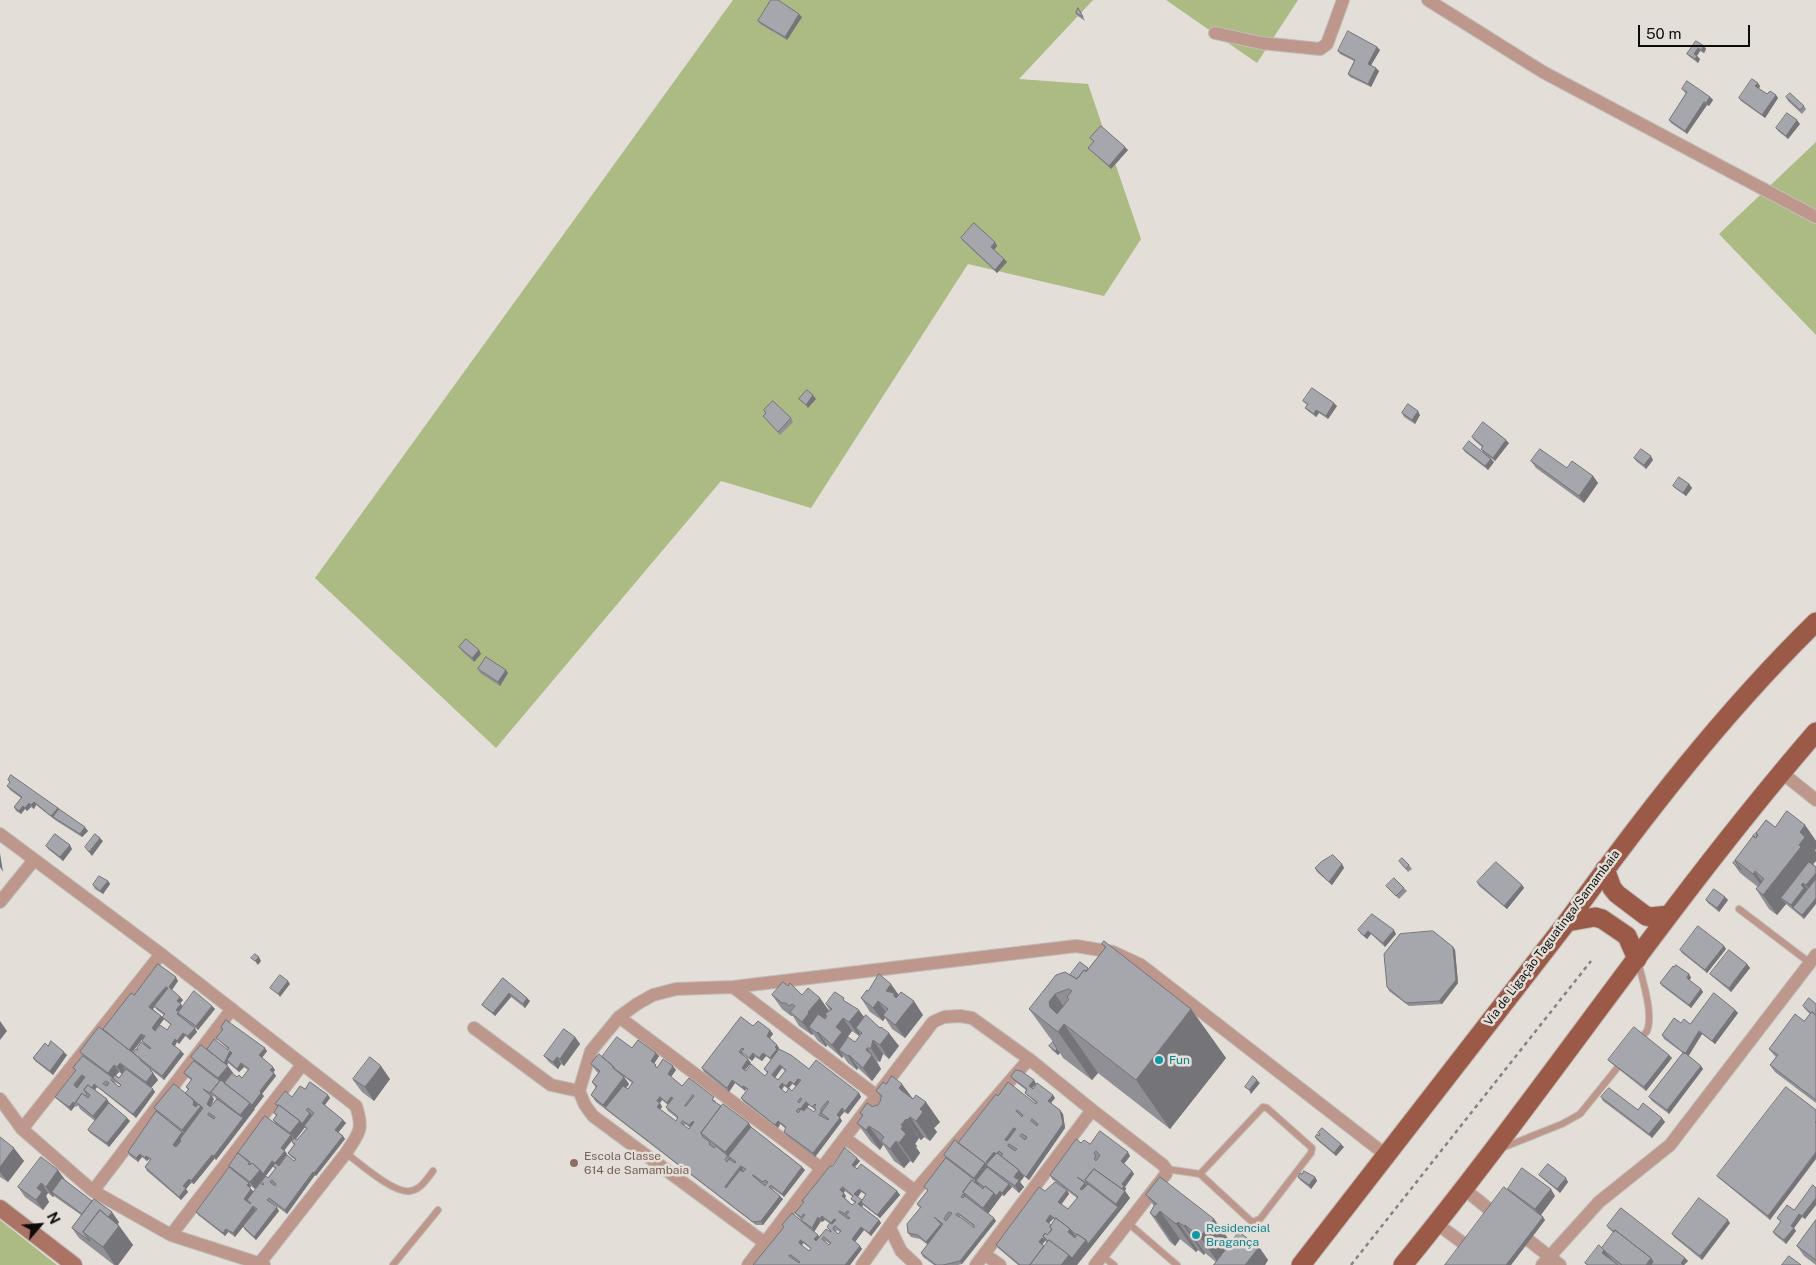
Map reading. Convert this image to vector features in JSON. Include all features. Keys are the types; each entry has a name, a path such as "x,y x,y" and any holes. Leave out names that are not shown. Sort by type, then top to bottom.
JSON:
{"main road":[{"name":"Via de Ligação Taguatinga/Samambaia","path":"1301,1265 1701,746 1792,645 1816,622"},
{"path":"1403,1265 1492,1152 1669,915 1781,772 1816,732"},
{"path":"1605,869 1612,888 1622,899 1646,916 1669,915"},
{"path":"1566,922 1595,917 1602,919 1627,936 1637,959"},
{"path":"0,1208 74,1265"}],"street":[{"path":"1215,33 1262,43 1320,49 1327,44 1343,0"},
{"path":"1428,0 1543,72 1816,217"},
{"path":"1781,772 1816,800"},
{"path":"0,834 161,954 356,1106 361,1121 358,1135 346,1153 262,1264 171,1235 93,1192 22,1129 0,1099"},
{"path":"0,902 34,860"},
{"path":"765,1244 593,1116 579,1091 586,1062 591,1051 619,1018 637,1004 653,995 676,989 733,987 1076,946 1113,952 1141,964 1386,1155"},
{"path":"22,1129 161,954"},
{"path":"1546,1260 1599,1202 1670,1145 1813,959"},
{"path":"733,987 878,1096"},
{"path":"93,1192 232,1009"},
{"path":"748,1265 934,1022 944,1017 960,1016 972,1018 1029,1059 1166,1169 1166,1174 1098,1260"},
{"path":"619,1018 821,1168"},
{"path":"474,1028 544,1081 551,1085 579,1091"},
{"path":"862,1265 890,1228 915,1190 1029,1059"},
{"path":"171,1235 302,1065"},
{"path":"976,1265 1092,1110"},
{"path":"845,1138 915,1190"},
{"path":"1463,1188 1546,1260 1560,1265"},
{"path":"1437,1224 1493,1265"},
{"path":"890,1228 901,1251 916,1265"},
{"path":"984,1254 1000,1265"}],"lane":[{"path":"1739,909 1813,959"},
{"path":"1635,1046 1647,1031 1648,1018 1647,1002 1637,959"},
{"path":"1492,1152 1562,1124 1580,1114 1629,1053"},
{"path":"1166,1169 1200,1174 1252,1222 1256,1221 1312,1153 1312,1148 1267,1108 1262,1107 1200,1174"},
{"path":"346,1153 395,1189 409,1192 420,1187 433,1171"},
{"path":"393,1265 438,1210"},
{"path":"1128,1223 1177,1265"},
{"path":"1098,1260 1114,1265"}],"path":[{"path":"1351,1265 1591,961"}],"green space":[{"path":"733,0 1093,0 1019,79 1088,84 1141,239 1104,296 968,264 811,508 721,481 496,748 315,578"},
{"path":"1166,0 1298,0 1257,63"},
{"path":"1816,142 1816,335 1719,234"},
{"path":"0,1220 57,1265 0,1265"}],"building":[{"path":"771,0 778,0 799,14 785,37 758,21"},
{"path":"1078,8 1083,17 1076,13"},
{"path":"1348,31 1377,47 1368,64 1376,68 1368,84 1348,74 1355,60 1338,51"},
{"path":"1696,41 1704,46 1701,50 1698,48 1694,54 1697,56 1695,59 1687,54"},
{"path":"1752,79 1758,83 1755,86 1767,94 1770,91 1776,95 1762,115 1739,98"},
{"path":"1687,81 1710,97 1706,103 1704,102 1685,131 1669,120 1687,92 1682,89"},
{"path":"1790,93 1804,106 1800,110 1786,97"},
{"path":"1787,113 1797,120 1786,136 1776,128"},
{"path":"1101,126 1125,147 1109,166 1088,148 1094,141 1090,138"},
{"path":"974,223 995,242 991,247 1004,259 995,270 961,238"},
{"path":"1312,388 1334,403 1326,416 1316,410 1314,414 1305,408 1308,404 1303,401"},
{"path":"807,390 813,395 806,405 799,399"},
{"path":"773,401 791,418 778,432 763,416 766,413 764,410"},
{"path":"1408,404 1418,411 1412,420 1402,413"},
{"path":"1483,422 1506,440 1493,458 1481,449 1483,446 1472,437"},
{"path":"1469,441 1491,459 1485,466 1463,449"},
{"path":"1540,449 1567,468 1572,461 1593,476 1579,496 1531,461"},
{"path":"1641,449 1651,456 1644,465 1634,458"},
{"path":"1679,477 1689,484 1683,493 1673,486"},
{"path":"466,639 479,650 472,658 459,647"},
{"path":"486,657 506,670 498,682 478,669"},
{"path":"11,775 58,808 51,816 34,802 31,805 29,803 25,808 23,806 19,811 14,807 22,797 7,786"},
{"path":"59,809 85,827 80,834 53,817"},
{"path":"1787,811 1805,825 1800,832 1805,837 1799,845 1801,847 1763,895 1756,889 1764,879 1755,871 1753,874 1735,860 1753,836 1756,838 1758,835 1756,833 1766,820 1775,827"},
{"path":"55,834 70,845 60,857 46,846"},
{"path":"95,834 100,838 89,852 85,847"},
{"path":"1333,855 1342,864 1329,882 1315,868"},
{"path":"1402,858 1409,865 1406,869 1399,861"},
{"path":"1496,862 1522,885 1504,906 1477,882"},
{"path":"1809,862 1816,867 1816,873 1806,885 1803,883 1801,885 1804,888 1791,905 1781,898"},
{"path":"99,876 108,881 100,891 93,885"},
{"path":"1394,878 1404,888 1396,896 1386,886"},
{"path":"1816,879 1816,898 1802,915 1793,908"},
{"path":"1714,889 1725,897 1717,908 1706,900"},
{"path":"1372,914 1394,930 1383,943 1368,931 1364,936 1358,930"},
{"path":"1698,926 1724,946 1705,970 1680,950"},
{"path":"1433,931 1453,947 1456,980 1439,1001 1406,1003 1387,987 1384,954 1400,934"},
{"path":"1104,941 1191,1009 1136,1080 1064,1024 1058,1032 1029,1009 1056,975 1065,972 1077,979 1084,970 1086,972 1106,947 1102,944","holes":["1069,989 1072,991 1067,997 1069,999 1057,1014 1050,1007 1049,1002 1055,994"]},
{"path":"1729,950 1747,964 1729,988 1710,974"},
{"path":"255,954 259,957 255,961 251,958"},
{"path":"1080,962 1088,968 1077,979 1070,975"},
{"path":"158,964 176,977 169,987 180,997 177,1001 181,1004 176,1010 179,1012 177,1014 195,1028 188,1036 183,1033 177,1041 175,1039 172,1044 181,1051 162,1076 133,1053 136,1049 138,1050 137,1048 141,1042 151,1048 142,1041 145,1036 141,1034 129,1050 103,1029 131,993 134,995","holes":["166,987 168,988 154,1006 165,1014 162,1017 171,1024 167,1030 160,1025 155,1031 152,1028 161,1016 149,1007"]},
{"path":"1676,965 1689,974 1688,979 1701,989 1689,1005 1660,983 1673,966"},
{"path":"879,974 891,984 886,991 894,993 896,998 901,992 914,1001 895,1025 883,1015 888,1009 878,1001 873,1008 861,998"},
{"path":"280,975 288,981 278,994 270,988"},
{"path":"503,978 527,998 523,1004 509,993 493,1013 482,1005"},
{"path":"783,982 788,986 790,983 802,995 808,988 820,998 802,1022 790,1012 795,1006 782,1003 772,995"},
{"path":"194,991 212,1006 196,1026 178,1013"},
{"path":"835,992 844,998 843,1000 859,1010 849,1022 843,1018 836,1027 842,1032 832,1045 818,1032 809,1027 818,1014 825,1019 827,1016 825,1014 832,1009 826,1004"},
{"path":"1714,993 1735,1010 1712,1041 1699,1031 1685,1054 1662,1035 1674,1018 1681,1023 1684,1019 1690,1024"},
{"path":"1809,998 1816,1004 1816,1015 1803,1006"},
{"path":"1812,1012 1816,1015 1816,1100 1770,1065 1778,1055 1769,1049 1795,1014 1804,1021"},
{"path":"866,1015 880,1028 889,1033 880,1045 873,1040 871,1048 867,1048 866,1050 872,1055 863,1068 849,1055 839,1050 848,1037 855,1042 862,1033 856,1028"},
{"path":"741,1017 753,1026 758,1021 770,1030 767,1036 777,1045 775,1047 777,1049 770,1058 763,1053 759,1058 753,1053 749,1058 741,1052 744,1049 742,1048 739,1052 748,1059 742,1068 746,1071 751,1064 765,1076 768,1072 764,1069 779,1049 791,1055 809,1069 816,1060 859,1093 845,1111 842,1108 837,1115 840,1118 813,1153 784,1132 786,1127 778,1121 775,1125 741,1098 748,1089 732,1080 727,1088 702,1068","holes":["780,1065 786,1070 778,1080 772,1075","798,1079 801,1080 792,1091 789,1088 786,1093 779,1087 782,1083 786,1086 790,1081 794,1084","828,1101 821,1113 821,1109","806,1102 812,1107 816,1105 814,1112 807,1107 804,1111 801,1109 798,1113 796,1111","821,1113 828,1120 819,1115"]},
{"path":"226,1020 265,1048 259,1055 273,1067 270,1070 274,1073 252,1105 224,1083 232,1073 242,1078 249,1069 241,1063 237,1069 227,1060 232,1053 230,1051 224,1063 207,1049 214,1039 228,1050 229,1048 216,1038 223,1029 221,1028"},
{"path":"99,1027 151,1069 153,1073 146,1082 120,1063 117,1067 114,1065 108,1073 80,1052"},
{"path":"1634,1027 1669,1055 1644,1087 1608,1060"},
{"path":"564,1029 575,1037 560,1059 557,1057 553,1062 544,1056"},
{"path":"617,1037 632,1048 638,1040 656,1053 651,1061 657,1068 663,1059 673,1066 668,1074 682,1086 689,1078 714,1097 712,1100 721,1106 701,1133 714,1148 716,1146 728,1156 751,1127 802,1167 782,1194 771,1185 769,1187 780,1196 761,1221 753,1222 605,1108 623,1086 628,1089 633,1082 602,1057","holes":["660,1097 667,1103 671,1097 673,1098 666,1107 678,1117 676,1121 657,1107 660,1103 657,1101","683,1121 689,1125 693,1121 689,1129 681,1123","728,1156 736,1162 729,1159 727,1162 725,1160","741,1166 746,1169 743,1172 740,1170 726,1188","753,1175 763,1182 765,1180 768,1182 765,1186 753,1176"]},
{"path":"51,1041 64,1052 50,1071 33,1058 45,1043 48,1046"},
{"path":"1053,1042 1057,1049 1055,1051 1049,1046"},
{"path":"201,1045 228,1066 218,1078 191,1057"},
{"path":"1684,1052 1701,1066 1667,1110 1649,1097"},
{"path":"599,1054 624,1077 603,1105 591,1095 597,1086 592,1082 600,1071 591,1064"},
{"path":"83,1056 113,1078 115,1075 119,1078 126,1069 153,1089 133,1114 94,1084 92,1088 88,1085 84,1090 87,1094 85,1096 82,1093 74,1104 73,1102 69,1107 55,1097 76,1070 73,1068","holes":["82,1075 85,1077 77,1088 74,1085","113,1078 121,1085 119,1087 111,1080"]},
{"path":"370,1057 381,1066 365,1087 353,1079"},
{"path":"194,1061 220,1081 210,1093 203,1089 211,1096 207,1104 210,1107 217,1099 243,1118 214,1156 212,1155 191,1181 189,1179 183,1186 186,1188 179,1197 145,1167 151,1159 146,1156 145,1158 140,1154 136,1158 128,1152 156,1111 182,1132 173,1145 176,1147 181,1141 180,1139 203,1108 185,1093 189,1089 186,1087 192,1079 184,1073","holes":["209,1113 215,1117 214,1119 208,1115"]},
{"path":"1016,1070 1021,1071 1034,1080 1029,1086 1033,1089 1037,1083 1053,1095 1048,1101 1060,1110 1063,1124 1026,1177 1001,1156 1003,1154 999,1151 996,1154 994,1152 986,1162 988,1163 986,1165 958,1143 996,1094 998,1096 1008,1082 1036,1104 1037,1102 1025,1093 1027,1089 1011,1077","holes":["1032,1119 1038,1124 1037,1126 1031,1121","1014,1128 1016,1129 1007,1141 1005,1140","1022,1134 1027,1137 1025,1140 1020,1136","1009,1144 1017,1149 1015,1151 1008,1146"]},
{"path":"892,1076 902,1084 899,1088 902,1091 913,1099 916,1095 926,1102 920,1109 923,1112 916,1121 910,1117 901,1125 903,1126 901,1129 906,1134 899,1143 896,1141 890,1149 881,1141 884,1137 880,1133 869,1126 866,1130 857,1123 863,1115 860,1113 867,1103 873,1107 877,1106 882,1096 876,1091 883,1082 886,1084"},
{"path":"1253,1076 1257,1080 1249,1090 1245,1087"},
{"path":"221,1080 250,1103 240,1115 211,1092"},
{"path":"310,1082 328,1095 322,1103 343,1120 335,1130 343,1136 285,1210 269,1198 267,1200 277,1207 254,1237 243,1226 257,1209 253,1206 233,1233 226,1229 223,1233 196,1212 229,1167 249,1183 247,1185 251,1189 244,1199 250,1204 247,1200 260,1183 264,1184 261,1182 266,1176 268,1178 276,1168 273,1166 275,1163 279,1166 287,1155 294,1161 296,1159 288,1153 295,1144 292,1142 294,1138 297,1140 307,1128 304,1126 314,1113 308,1108 306,1110 310,1113 302,1124 279,1105 275,1104 285,1091 292,1097 300,1086 305,1089"},
{"path":"174,1084 194,1100 193,1105 196,1107 198,1104 201,1106 182,1130 154,1108"},
{"path":"88,1085 107,1099 93,1116 76,1102 82,1093 88,1098 90,1095 84,1090"},
{"path":"1786,1087 1816,1110 1816,1152 1768,1216 1717,1176"},
{"path":"1609,1088 1638,1110 1643,1103 1662,1118 1649,1134 1601,1097"},
{"path":"109,1103 127,1118 107,1143 88,1130"},
{"path":"723,1104 749,1123 725,1152 701,1133"},
{"path":"279,1105 300,1121 290,1133 273,1120 277,1115 274,1113"},
{"path":"265,1116 291,1135 281,1148 285,1151 275,1163 272,1161 263,1174 252,1163 237,1154"},
{"path":"1322,1128 1341,1144 1334,1153 1315,1137 1317,1134 1319,1136 1320,1134 1318,1133"},
{"path":"1100,1131 1128,1152 1121,1161 1132,1171 1122,1184 1124,1186 1122,1189 1094,1169 1085,1180 1118,1207 1088,1244 1086,1240 1050,1215 1046,1221 1051,1225 1052,1230 1047,1235 1045,1233 1043,1236 1045,1240 1042,1238 1039,1242 1044,1246 1030,1265 1020,1265 996,1245 1039,1187 1045,1191 1055,1182 1067,1190 1058,1202 1068,1209 1078,1197 1050,1175 1076,1139 1081,1143 1084,1140 1090,1144","holes":["1096,1151 1100,1155 1096,1161 1094,1159","1077,1177 1088,1184 1082,1190 1080,1189 1085,1183"]},
{"path":"0,1137 14,1148 0,1167"},
{"path":"955,1140 985,1163 974,1178 944,1155"},
{"path":"845,1148 857,1158 852,1165 857,1169 861,1164 897,1191 877,1215 861,1202 866,1194 859,1189 854,1194 862,1200 858,1204 879,1220 869,1233 861,1227 852,1239 860,1246 845,1265 753,1265 784,1227 782,1225 792,1213 818,1235 814,1239 816,1241 826,1229 831,1232 827,1227 836,1220 834,1219 831,1223 822,1216 820,1219 818,1217 812,1228 801,1220 805,1215 803,1214 801,1217 795,1213 804,1202 802,1201 830,1166 832,1166","holes":["843,1187 853,1196 851,1199 856,1202 852,1205 842,1196 844,1193 840,1190","847,1211 849,1212 846,1215 850,1218 848,1219 839,1212 845,1214","835,1226 841,1231 838,1234 833,1229","824,1237 831,1243 829,1245 822,1239","801,1240 811,1248 809,1251 799,1243","791,1255 799,1263 789,1256"]},
{"path":"238,1153 250,1162 248,1164 252,1163 260,1170 250,1182 229,1166"},
{"path":"997,1153 1019,1170 1014,1177 1019,1180 1015,1186 986,1165"},
{"path":"41,1157 58,1170 46,1187 41,1183 37,1188 42,1192 36,1200 18,1187"},
{"path":"946,1158 976,1181 975,1183 972,1180 963,1192 965,1196 994,1218 960,1261 936,1265 921,1253 943,1224 934,1217 941,1224 926,1242 918,1235 908,1233 907,1224 921,1207 917,1204 928,1190 924,1187","holes":["949,1212 952,1213 946,1221 944,1219","958,1213 974,1225 974,1228 956,1215"]},
{"path":"1548,1164 1566,1178 1557,1189 1539,1175"},
{"path":"987,1167 1009,1184 1002,1193 1000,1191 996,1196 976,1181"},
{"path":"1522,1168 1551,1189 1535,1209 1508,1189"},
{"path":"1094,1169 1125,1191 1116,1204 1085,1180"},
{"path":"1304,1171 1315,1177 1309,1185 1298,1177"},
{"path":"1160,1177 1214,1219 1200,1237 1185,1225 1178,1222 1176,1224 1160,1211 1155,1217 1150,1213 1155,1204 1157,1204 1146,1195"},
{"path":"62,1178 92,1201 82,1214 52,1192"},
{"path":"972,1180 983,1189 985,1186 994,1193 983,1208 963,1192"},
{"path":"1813,1185 1816,1188 1816,1198 1802,1216 1799,1214 1791,1226 1794,1228 1784,1240 1773,1232 1781,1221 1777,1218 1787,1205 1794,1210"},
{"path":"1504,1187 1543,1217 1506,1265 1445,1265"},
{"path":"1699,1198 1728,1220 1700,1256 1672,1234"},
{"path":"94,1199 112,1212 108,1217 100,1210 83,1232 90,1241 72,1228"},
{"path":"1621,1208 1685,1258 1681,1263 1683,1265 1651,1265 1653,1262 1651,1258 1607,1226"},
{"path":"100,1210 119,1226 103,1247 83,1232"},
{"path":"1056,1218 1070,1229 1068,1232 1075,1238 1077,1234 1086,1240 1072,1258 1043,1236 1045,1233 1047,1235 1052,1229 1050,1227"},
{"path":"1816,1220 1816,1260 1797,1246"},
{"path":"1615,1230 1651,1258 1646,1265 1622,1265 1602,1248"},
{"path":"1239,1232 1259,1247 1245,1265 1214,1265"},
{"path":"1049,1240 1069,1255 1061,1265 1030,1265"},
{"path":"1599,1245 1604,1250 1602,1253 1618,1265 1588,1265 1585,1263"},
{"path":"1789,1256 1801,1265 1782,1265"}],"place":[{"name":"Fun","path":"1159,1060"},
{"name":"Escola Classe 614 de Samambaia","path":"574,1163"},
{"name":"Residencial Bragança","path":"1196,1235"}]}
